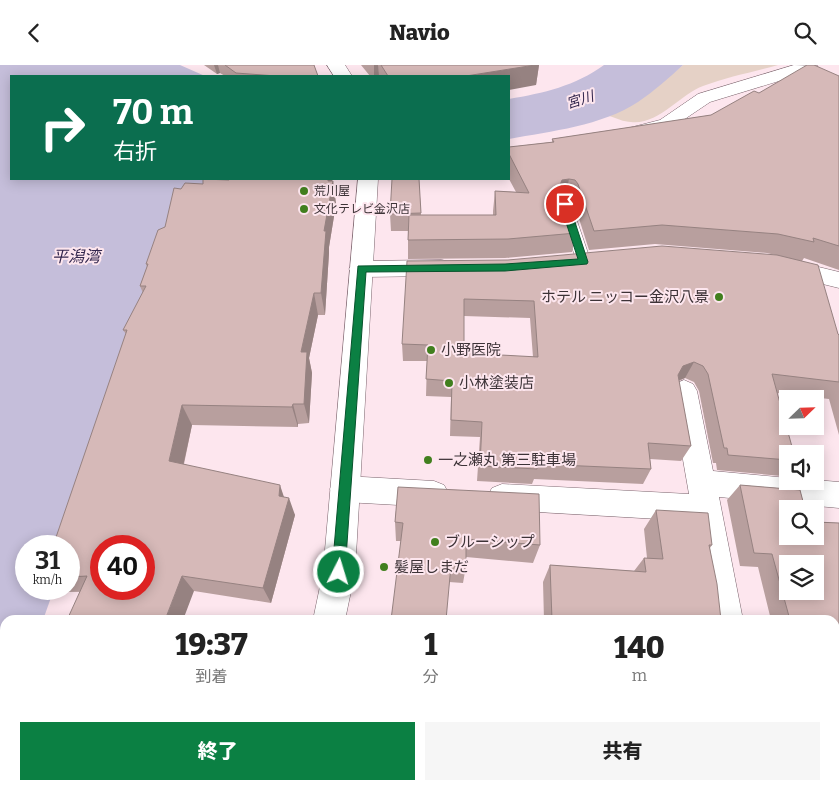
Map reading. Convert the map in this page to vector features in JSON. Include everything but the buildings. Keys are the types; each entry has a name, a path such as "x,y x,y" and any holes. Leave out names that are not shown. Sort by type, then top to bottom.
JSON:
{"street":[{"path":"615,135 654,129 667,124 695,102 704,98 813,68"},
{"path":"330,615 339,572 368,180"},
{"path":"767,263 839,280"},
{"path":"361,269 467,268"},
{"path":"684,391 726,615"},
{"path":"346,489 467,495 839,495"}],"lane":[{"path":"565,204 582,262"}],"shaded area":[{"path":"683,65 778,65 703,86 651,119 641,122 628,122 609,116 637,102"}],"water":[{"name":"平潟湾","path":"0,65 180,65 203,75 10,75 10,180 279,180 74,535 15,535 15,600 50,600 45,615 0,615"},
{"name":"宮川","path":"604,65 683,65 638,102 608,117 559,130 510,139 510,99 559,88"}],"place":[{"name":"荒川屋","path":"304,191"},
{"name":"文化テレビ金沢店","path":"304,209"},
{"name":"ホテル ニッコー金沢八景","path":"719,297"},
{"name":"小野医院","path":"431,350"},
{"name":"小林塗装店","path":"449,383"},
{"name":"一之瀬丸 第三駐車場","path":"428,460"},
{"name":"ブルーシップ","path":"435,542"},
{"name":"髪屋しまだ","path":"384,567"}],"route":[{"path":"339,572 361,269 505,268 584,262 565,204"}]}
